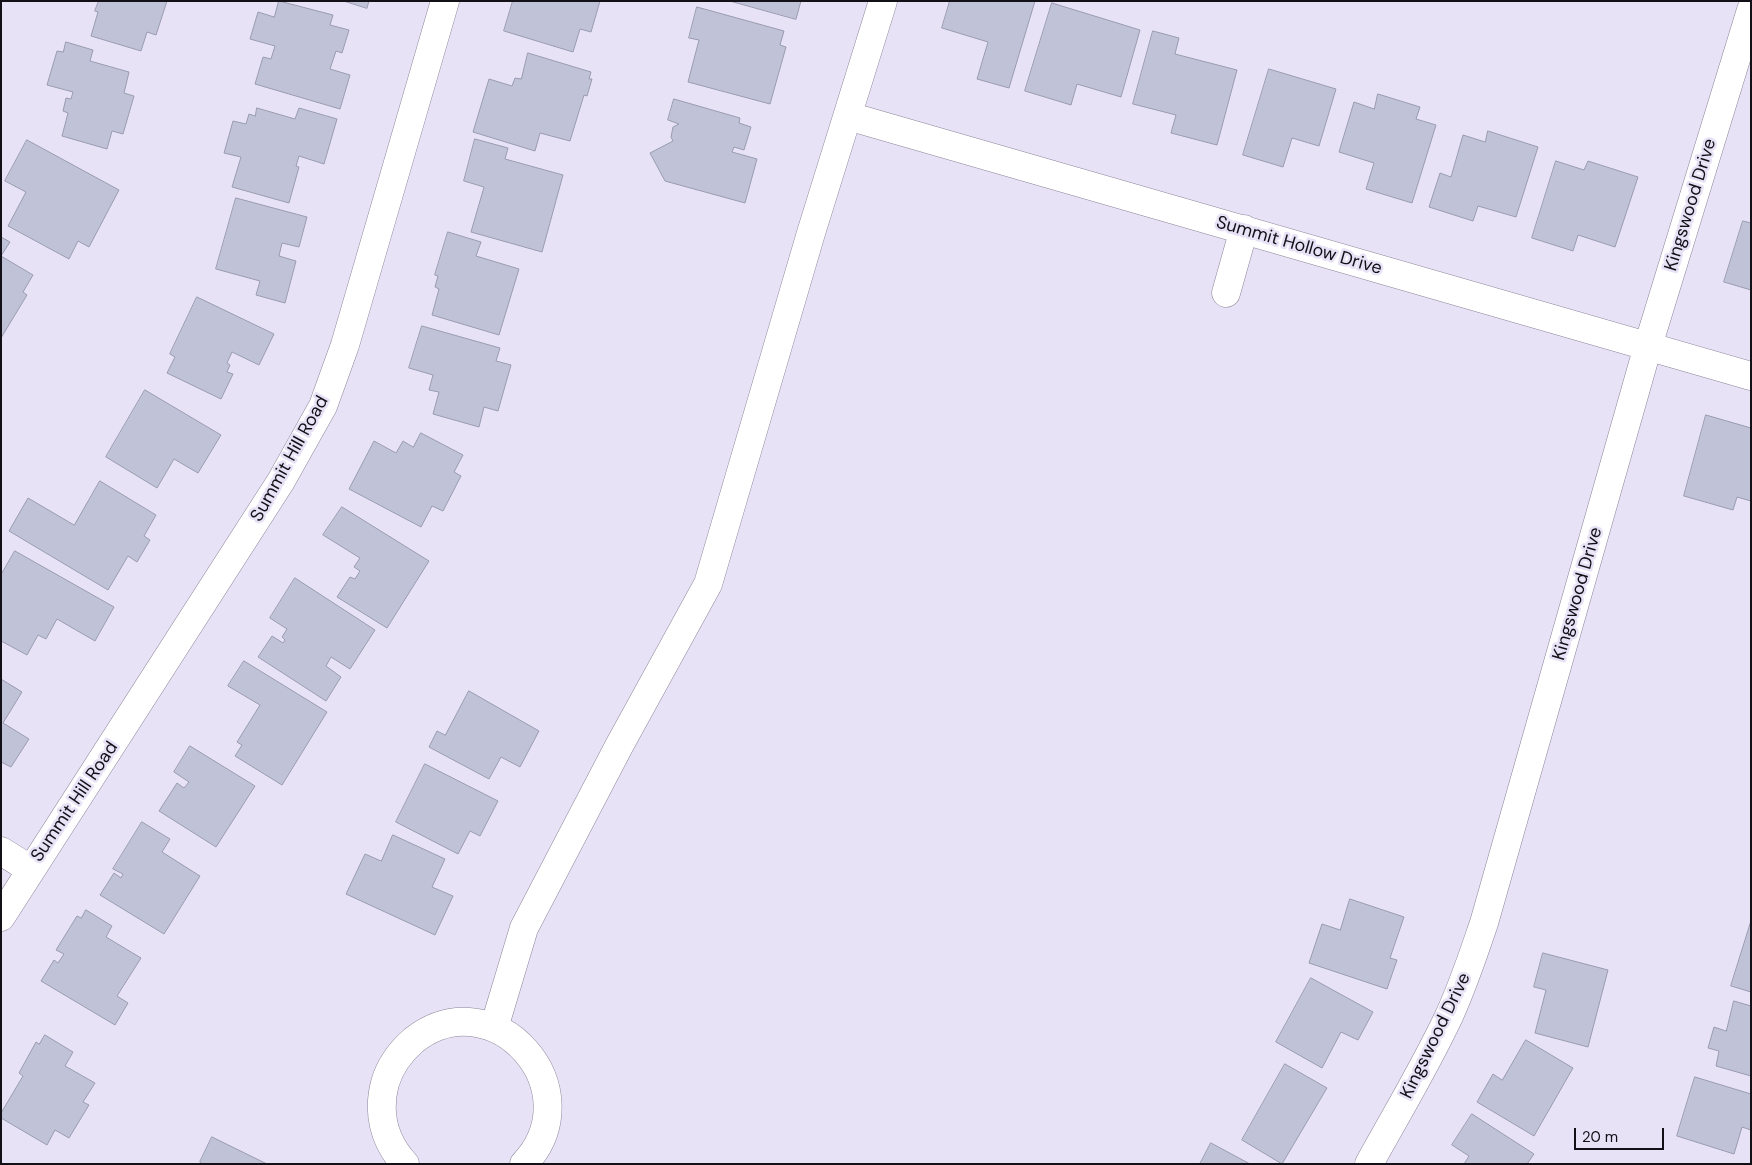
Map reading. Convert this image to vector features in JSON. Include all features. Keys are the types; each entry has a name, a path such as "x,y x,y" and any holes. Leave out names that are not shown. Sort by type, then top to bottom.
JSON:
{"street":[{"name":"Summit Hill Road","path":"1,917 30,869 128,722 270,498 322,406 360,297 445,1"},
{"path":"494,1028 524,928 619,746 708,584 811,233 883,1"},
{"name":"Kingswood Drive","path":"1369,1164 1416,1081 1449,1016 1467,975 1484,924 1648,346 1751,10"},
{"name":"Summit Hollow Drive","path":"848,116 1751,376"},
{"path":"1226,293 1244,229"},
{"path":"1,851 30,869"},
{"path":"405,1164 394,1151 383,1126 381,1099 388,1072 403,1049 425,1032 450,1023 478,1023 504,1032 526,1048 542,1072 548,1099 546,1127 538,1160"}],"building":[{"path":"99,1 167,1 156,35 147,32 141,51 91,36 98,12 95,11"},
{"path":"279,1 333,15 330,25 349,30 342,53 336,51 330,69 350,75 340,109 255,84 263,57 271,59 275,46 250,39 258,12 274,17"},
{"path":"344,1 369,1 367,8"},
{"path":"513,1 600,1 591,32 580,29 573,52 504,31"},
{"path":"730,1 801,1 796,19"},
{"path":"950,1 1035,1 1009,88 977,79 988,42 942,28"},
{"path":"1052,3 1140,30 1121,97 1077,84 1071,105 1025,91"},
{"path":"697,7 784,31 780,45 786,47 770,104 688,82 699,40 689,38"},
{"path":"1153,31 1179,38 1175,54 1237,70 1217,145 1171,133 1176,115 1133,104"},
{"path":"66,42 93,50 90,61 129,72 124,93 134,96 123,134 112,131 107,149 62,136 68,113 63,111 66,98 71,99 73,92 47,85 57,51 63,52"},
{"path":"528,53 591,72 589,79 592,79 587,96 584,95 570,141 540,133 535,151 473,132 489,79 512,86 515,78 521,79"},
{"path":"1269,69 1336,89 1319,146 1292,138 1283,167 1243,155"},
{"path":"1378,94 1420,107 1416,119 1436,125 1412,203 1366,189 1374,163 1339,152 1354,102 1374,109"},
{"path":"674,99 740,118 739,123 751,127 744,150 734,147 732,152 757,159 745,203 665,181 650,153 673,141 671,137 673,127 679,124 668,120"},
{"path":"257,108 295,119 299,108 337,119 324,164 299,156 296,166 299,167 289,203 232,187 241,157 224,153 233,121 246,124 249,114 255,116"},
{"path":"1488,131 1538,147 1516,217 1478,206 1473,221 1429,207 1440,173 1451,177 1463,135 1485,142"},
{"path":"475,139 508,148 505,159 563,175 542,252 471,232 484,187 464,181"},
{"path":"27,140 119,190 89,247 78,241 69,259 8,226 26,192 5,181"},
{"path":"1556,161 1584,170 1588,161 1638,177 1615,247 1578,235 1573,251 1532,238"},
{"path":"236,198 307,217 299,247 282,243 279,256 296,261 285,303 256,295 260,281 216,269"},
{"path":"1743,221 1751,223 1751,290 1724,282"},
{"path":"448,232 481,242 476,256 519,269 499,335 432,315 439,289 435,287 438,276 435,275"},
{"path":"1,237 10,242 1,256"},
{"path":"1,256 33,275 23,292 27,295 1,338"},
{"path":"197,297 274,334 259,365 232,352 227,363 230,365 227,372 233,374 221,399 167,373 175,357 170,354"},
{"path":"422,326 500,348 496,361 511,365 498,411 484,407 479,427 433,414 439,392 429,390 433,375 409,368"},
{"path":"145,390 221,435 198,473 174,459 157,488 106,457"},
{"path":"1706,415 1751,428 1751,501 1737,497 1733,510 1684,496"},
{"path":"421,433 463,455 454,472 461,476 443,511 432,506 421,527 349,489 374,441 396,453 403,441 413,447"},
{"path":"100,481 156,515 144,536 150,540 137,562 128,556 108,590 9,531 28,498 74,525"},
{"path":"342,507 429,561 387,628 337,597 350,577 355,579 360,571 354,567 360,558 323,535"},
{"path":"15,551 114,607 95,641 57,619 46,639 38,635 27,655 1,641 1,575"},
{"path":"295,578 375,630 350,669 331,657 326,666 341,677 326,701 258,657 272,636 283,643 285,640 282,637 287,629 270,618"},
{"path":"244,661 327,712 282,785 235,756 242,745 237,742 260,705 228,686"},
{"path":"1,679 22,692 3,723 29,739 11,767 1,762"},
{"path":"469,691 539,731 520,767 501,757 489,779 429,747 437,731 445,735"},
{"path":"190,746 255,786 216,847 159,811 177,783 184,788 189,782 174,772"},
{"path":"425,764 498,801 480,836 470,831 458,854 396,822"},
{"path":"142,822 170,839 162,852 200,876 164,934 100,895 114,873 121,878 123,874 113,869"},
{"path":"393,835 445,859 432,887 453,896 435,935 346,894 365,854 381,861"},
{"path":"1350,899 1404,917 1390,958 1397,960 1387,989 1309,963 1322,924 1340,930"},
{"path":"86,910 112,926 106,937 141,958 117,996 128,1003 115,1025 41,981 54,960 58,963 64,954 56,950 77,916 81,918"},
{"path":"1751,921 1751,992 1731,986"},
{"path":"1543,953 1608,970 1588,1047 1535,1033 1546,990 1534,987"},
{"path":"1311,978 1373,1012 1358,1040 1341,1032 1322,1068 1276,1042"},
{"path":"1734,1001 1751,1006 1751,1076 1716,1066 1719,1051 1708,1048 1714,1027 1726,1031"},
{"path":"45,1035 73,1052 65,1066 95,1083 83,1102 89,1105 69,1138 55,1130 47,1145 1,1118 1,1113 23,1076 19,1073 36,1042 39,1044"},
{"path":"1526,1040 1573,1068 1534,1136 1477,1102 1493,1074 1502,1080"},
{"path":"1285,1064 1327,1088 1282,1164 1242,1140"},
{"path":"1695,1077 1751,1094 1751,1130 1742,1127 1734,1154 1677,1136"},
{"path":"1472,1114 1534,1154 1527,1164 1464,1164 1469,1156 1452,1145"},
{"path":"212,1137 267,1164 203,1164 200,1162"},
{"path":"1211,1143 1250,1164 1200,1164"}]}
